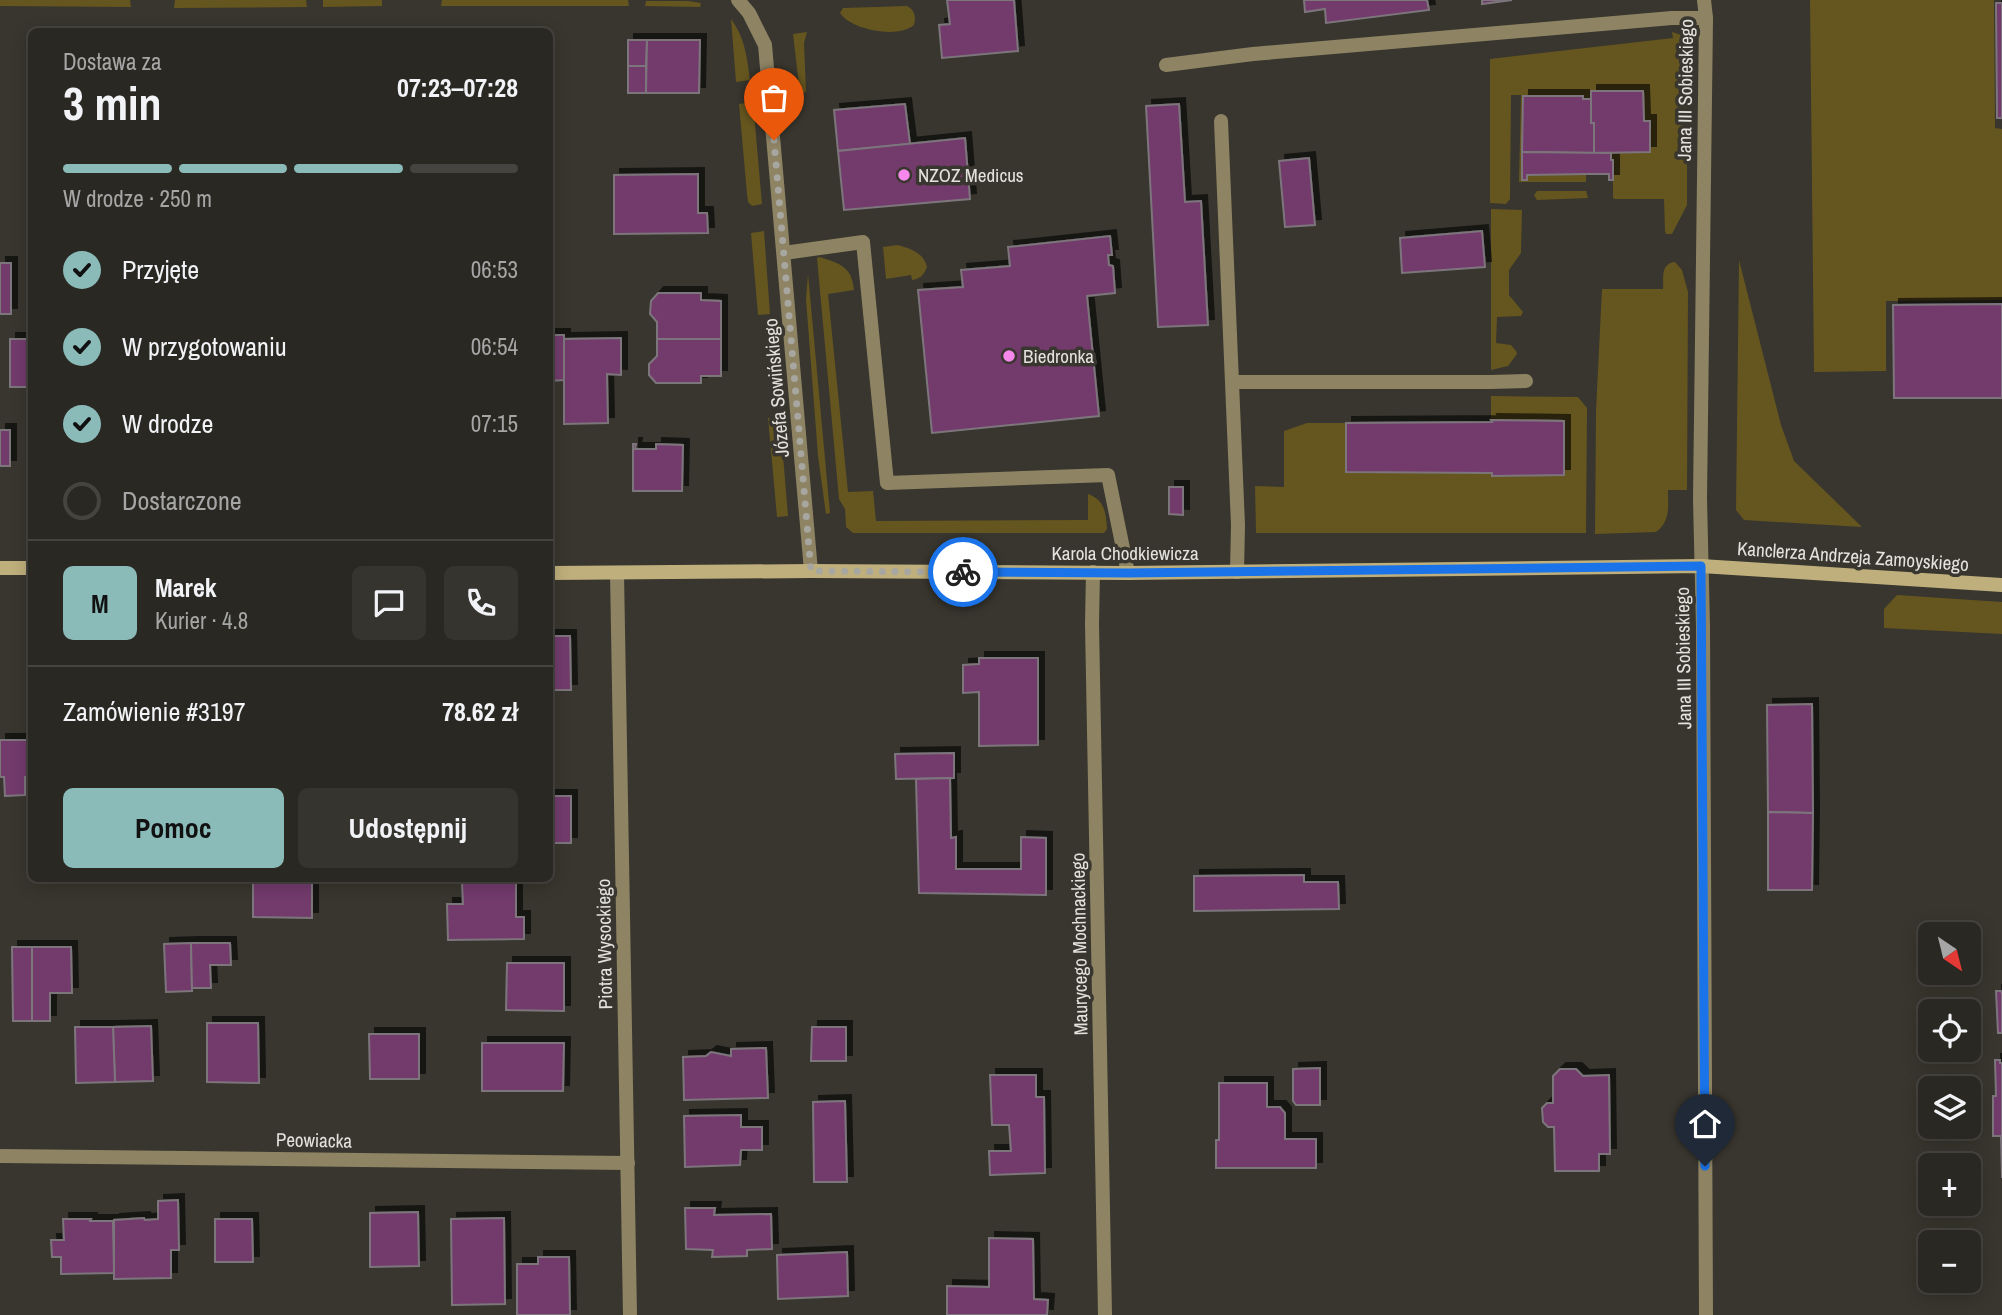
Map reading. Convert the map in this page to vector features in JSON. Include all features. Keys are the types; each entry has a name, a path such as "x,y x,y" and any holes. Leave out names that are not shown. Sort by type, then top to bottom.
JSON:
{"street":[{"name":"Józefa Sowińskiego","path":"738,0 746,8 765,45 811,571"},
{"name":"Jana III Sobieskiego","path":"1704,0 1706,18 1700,499 1706,1315"},
{"path":"1167,65 1253,54 1672,18 1706,18"},
{"path":"1221,121 1233,382 1237,572"},
{"path":"783,253 863,242 887,483 1108,475 1128,573"},
{"path":"1233,382 1526,381"},
{"name":"Karola Chodkiewicza","path":"553,573 1128,573 1701,566"},
{"name":"Kanclerza Andrzeja Zamoyskiego","path":"1701,566 2002,585"},
{"path":"0,568 28,568"},
{"name":"Maurycego Mochnackiego","path":"1093,572 1105,1315"},
{"name":"Piotra Wysockiego","path":"617,573 630,1315"},
{"name":"Peowiacka","path":"0,1156 628,1163"}],"shaded area":[{"path":"0,0 130,0 131,7 0,6"},
{"path":"175,0 306,0 307,7 174,8"},
{"path":"323,0 382,0 382,6 323,7"},
{"path":"442,0 628,0 629,6 441,6"},
{"path":"1810,0 1994,0 1995,128 2002,129 2002,300 1886,301 1886,371 1814,372"},
{"path":"646,1 701,3 700,7 645,6"},
{"path":"907,6 914,14 914,25 897,31 864,28 840,13 843,8"},
{"path":"731,19 742,41 750,80 736,82"},
{"path":"807,32 804,43 806,92 800,93 793,34"},
{"path":"1672,32 1682,35 1687,41 1687,205 1672,234 1666,234 1665,231 1664,199 1613,198 1611,153 1650,152 1649,121 1644,121 1643,91 1591,91 1591,99 1583,99 1582,96 1523,96 1522,180 1527,175 1586,174 1586,182 1519,182 1521,95 1511,95 1510,199 1506,204 1490,203 1490,59 1673,38"},
{"path":"753,102 762,204 752,206 748,202 739,104"},
{"path":"1537,191 1586,191 1588,198 1537,200 1534,195"},
{"path":"1491,209 1522,210 1521,253 1509,270 1509,295 1523,312 1521,316 1497,317 1496,343 1511,345 1517,354 1508,366 1491,370"},
{"path":"764,231 770,314 758,315 751,233"},
{"path":"897,245 923,258 927,267 919,278 912,280 911,275 886,279 883,247"},
{"path":"819,257 844,267 853,282 854,290 828,294 848,492 873,491 876,521 1088,520 1088,494 1104,508 1107,529 1104,533 853,533 846,527 845,509 839,499"},
{"path":"1739,260 1781,425 1794,461 1862,527 1744,520 1736,510"},
{"path":"1675,262 1682,270 1688,292 1687,490 1668,490 1666,518 1656,532 1595,534 1596,411 1602,289 1663,289 1665,269"},
{"path":"808,274 830,513 826,514 818,456 806,299"},
{"path":"1491,396 1578,397 1587,408 1586,533 1256,533 1255,486 1284,487 1284,431 1307,423 1346,423 1347,472 1564,475 1564,421 1491,420"},
{"path":"768,418 780,419 788,516 777,517"},
{"path":"1897,595 2002,602 2002,634 1884,628 1884,609"}],"building":[{"path":"947,0 1014,0 1018,51 942,58 939,25 950,24"},
{"path":"1304,0 1427,0 1429,10 1326,23 1325,9 1305,12"},
{"path":"1482,0 1512,0 1482,4"},
{"path":"1996,3 2002,3 2002,118 1997,118"},
{"path":"628,40 647,40 646,66 628,66"},
{"path":"647,40 700,40 699,93 646,93"},
{"path":"628,66 646,66 646,93 628,93"},
{"path":"1591,91 1643,91 1644,121 1650,121 1650,152 1594,153"},
{"path":"1523,96 1583,96 1583,99 1591,99 1594,153 1522,152"},
{"path":"905,104 910,144 838,151 834,110"},
{"path":"1179,104 1185,202 1201,201 1208,325 1158,327 1146,106"},
{"name":"NZOZ Medicus","path":"965,138 970,199 844,210 838,151"},
{"path":"1522,152 1611,153 1613,180 1609,180 1609,174 1586,174 1527,175 1527,180 1522,180"},
{"path":"1309,158 1315,225 1285,227 1279,161"},
{"path":"698,174 698,213 707,213 708,233 614,234 614,175"},
{"path":"1482,231 1485,267 1402,273 1400,238"},
{"name":"Biedronka","path":"1110,236 1112,255 1108,255 1109,265 1113,266 1115,293 1087,296 1099,416 932,433 918,290 963,287 961,270 1010,266 1008,247"},
{"path":"0,263 11,263 11,314 0,314"},
{"path":"658,293 701,293 701,300 721,301 721,339 657,339 657,322 650,314 651,301"},
{"path":"2002,304 2002,398 1894,398 1893,305"},
{"path":"553,335 564,335 564,380 553,381"},
{"path":"621,338 621,375 607,374 608,423 564,424 564,339"},
{"path":"10,339 28,339 28,387 10,387"},
{"path":"657,339 721,339 721,376 701,376 701,383 656,383 649,375 649,364 657,356"},
{"path":"1491,420 1564,421 1564,475 1346,472 1346,423 1492,422"},
{"path":"0,430 10,430 10,466 0,466"},
{"path":"633,444 636,444 635,449 656,449 656,444 683,445 682,491 633,491"},
{"path":"1169,487 1183,487 1183,515 1169,514"},
{"path":"553,636 570,636 571,690 553,690"},
{"path":"979,658 1038,658 1038,745 979,746 979,692 963,693 963,665 979,664"},
{"path":"1812,704 1813,813 1768,812 1767,705"},
{"path":"0,740 28,740 25,795 5,796 4,777 0,777"},
{"path":"954,753 954,778 896,779 895,754"},
{"path":"950,778 951,838 956,837 956,869 1021,869 1021,837 1046,838 1046,895 919,893 916,779"},
{"path":"553,796 571,796 571,843 553,843"},
{"path":"1768,812 1813,813 1812,890 1768,890"},
{"path":"1304,875 1304,882 1338,882 1339,909 1194,911 1194,876"},
{"path":"253,882 312,882 312,918 253,917"},
{"path":"516,882 516,917 524,917 524,939 448,940 447,904 463,904 462,883"},
{"path":"191,943 192,991 166,992 164,944"},
{"path":"191,943 230,943 231,965 210,965 211,988 192,988"},
{"path":"12,947 32,947 32,1021 13,1021"},
{"path":"32,947 71,947 72,993 50,993 50,1021 32,1021"},
{"path":"507,963 564,963 564,1011 506,1010"},
{"path":"1996,991 2001,991 2002,994 2002,1033 1998,1033"},
{"path":"207,1023 258,1023 259,1083 207,1082"},
{"path":"151,1026 153,1081 115,1082 113,1027"},
{"path":"75,1027 113,1027 115,1082 76,1083"},
{"path":"812,1027 846,1027 846,1061 811,1061"},
{"path":"369,1034 419,1034 419,1079 370,1079"},
{"path":"482,1043 564,1043 563,1091 482,1091"},
{"path":"766,1048 768,1098 684,1100 683,1057 706,1056 711,1052 731,1056 731,1049"},
{"path":"1995,1060 2002,1063 2002,1178 2001,1136 1993,1136"},
{"path":"1320,1068 1320,1105 1296,1105 1293,1101 1293,1069"},
{"path":"1560,1069 1576,1069 1583,1076 1609,1075 1610,1154 1599,1154 1599,1171 1555,1171 1554,1127 1548,1127 1543,1122 1542,1108 1547,1103 1553,1103 1553,1076"},
{"path":"990,1075 1036,1075 1036,1097 1044,1097 1045,1173 990,1175 989,1151 1011,1151 1009,1125 992,1125"},
{"path":"1219,1083 1267,1083 1267,1107 1280,1107 1285,1113 1285,1139 1316,1139 1316,1168 1216,1168"},
{"path":"845,1101 847,1182 814,1182 813,1102"},
{"path":"741,1115 741,1127 762,1127 762,1150 741,1150 740,1165 685,1167 684,1116"},
{"path":"178,1200 179,1250 171,1250 171,1278 114,1279 114,1220 158,1219 158,1201"},
{"path":"685,1208 715,1208 714,1215 771,1214 772,1249 747,1250 747,1256 712,1257 713,1250 686,1249"},
{"path":"418,1212 419,1266 370,1267 370,1213"},
{"path":"504,1218 505,1304 452,1305 451,1219"},
{"path":"63,1219 113,1221 114,1273 61,1274 61,1257 52,1257 51,1240 64,1240"},
{"path":"215,1219 252,1219 253,1262 215,1262"},
{"path":"989,1238 1033,1239 1034,1299 1048,1300 1047,1315 947,1315 947,1286 989,1287"},
{"path":"847,1252 848,1296 778,1299 777,1255"},
{"path":"538,1257 569,1257 570,1315 517,1315 517,1264 538,1264"}],"way so far":[{"path":"774,140 811,571 963,572"}],"place":[{"name":"NZOZ Medicus","path":"904,175"},
{"name":"Biedronka","path":"1009,356"}],"route":[{"path":"963,572 1128,573 1701,566 1705,1166"}]}
